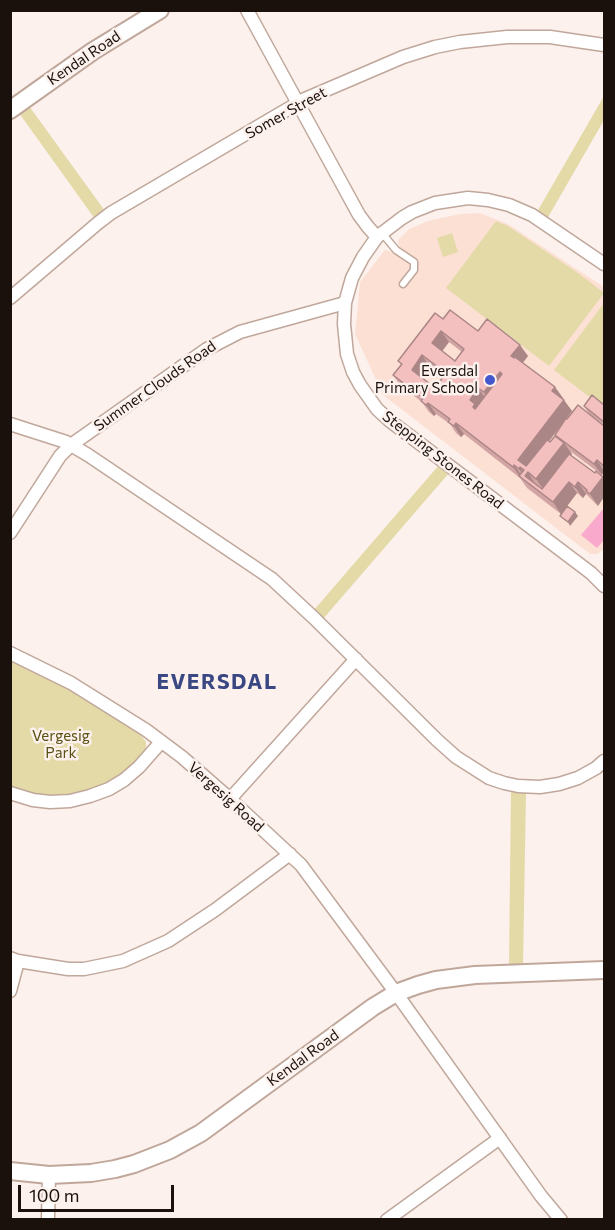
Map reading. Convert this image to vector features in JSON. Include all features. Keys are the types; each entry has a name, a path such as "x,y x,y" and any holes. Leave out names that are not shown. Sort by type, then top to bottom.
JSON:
{"street":[{"name":"Kendal Road","path":"10,110 93,51 160,10"},
{"path":"247,10 359,215 379,235"},
{"name":"Somer Street","path":"10,298 111,213 305,99 403,57 460,42 507,37 550,37 604,45"},
{"name":"Stepping Stones Road","path":"604,264 532,215 509,205 488,200 458,199 435,203 412,212 379,235 363,257 352,278 345,303 344,329 347,354 353,372 377,409 591,573 604,586"},
{"name":"Summer Clouds Road","path":"10,533 50,470 71,445 200,354 240,332 345,303"},
{"path":"10,424 71,445 88,455 272,579 444,746 456,757 489,778 518,786 540,787 578,778 604,761"},
{"name":"Vergesig Road","path":"10,653 71,683 146,730 230,799 290,854 311,877 541,1196 561,1220"},
{"path":"230,799 356,659"},
{"path":"10,793 50,802 70,801 90,796 124,780 161,742"},
{"path":"10,990 14,960 68,969 107,965 134,957 168,941 215,910 290,854"},
{"name":"Kendal Road","path":"10,1171 49,1175 91,1173 115,1169 152,1157 186,1142 396,993 453,977 604,970"},
{"path":"387,1220 401,1216 500,1138"},
{"path":"48,1220 49,1175"}],"lane":[{"path":"379,235 414,262 414,270 403,284"}],"shaded area":[{"name":"Eversdal Primary School","path":"480,213 508,224 604,287 604,549 597,554 590,554 383,395 355,334 360,282 385,250 393,252 399,247 398,240 409,229 428,221 460,214"},
{"path":"604,508 604,540 597,548 581,535"}],"green space":[{"path":"604,96 604,120 547,219 537,212"},
{"path":"29,106 105,211 95,219 19,113"},
{"path":"496,221 508,226 604,293 549,366 446,288"},
{"path":"452,233 458,252 443,257 437,238"},
{"path":"604,303 604,408 554,370"},
{"path":"439,465 449,473 323,619 314,610"},
{"name":"Vergesig Park","path":"10,660 58,682 139,733 146,742 145,753 118,777 99,787 75,794 50,796 26,792 11,786"},
{"path":"511,789 526,792 523,966 509,966"}],"building":[{"path":"450,310 478,331 487,319 520,345 511,356 555,387 552,391 564,400 518,460 526,466 547,440 550,442 555,436 564,443 536,479 528,472 525,476 542,489 569,454 603,477 590,494 578,482 575,487 569,482 553,502 519,476 524,470 514,465 513,467 456,423 454,426 448,422 450,419 428,403 426,405 421,401 423,398 393,375 402,364 398,361 435,313 443,319","holes":["441,331 464,349 455,361 432,343","422,355 446,373 435,388 412,370","500,372 502,374 475,409 473,407 475,404 470,400 478,388 484,392"]},
{"path":"592,395 604,405 604,422 584,406"},
{"path":"578,405 604,426 604,466 597,460 594,464 555,435"},
{"path":"567,506 575,512 568,522 560,516"}],"place":[{"name":"Eversdal Primary School","path":"490,380"}],"district":[{"name":"EVERSDAL","path":"217,682"}]}
